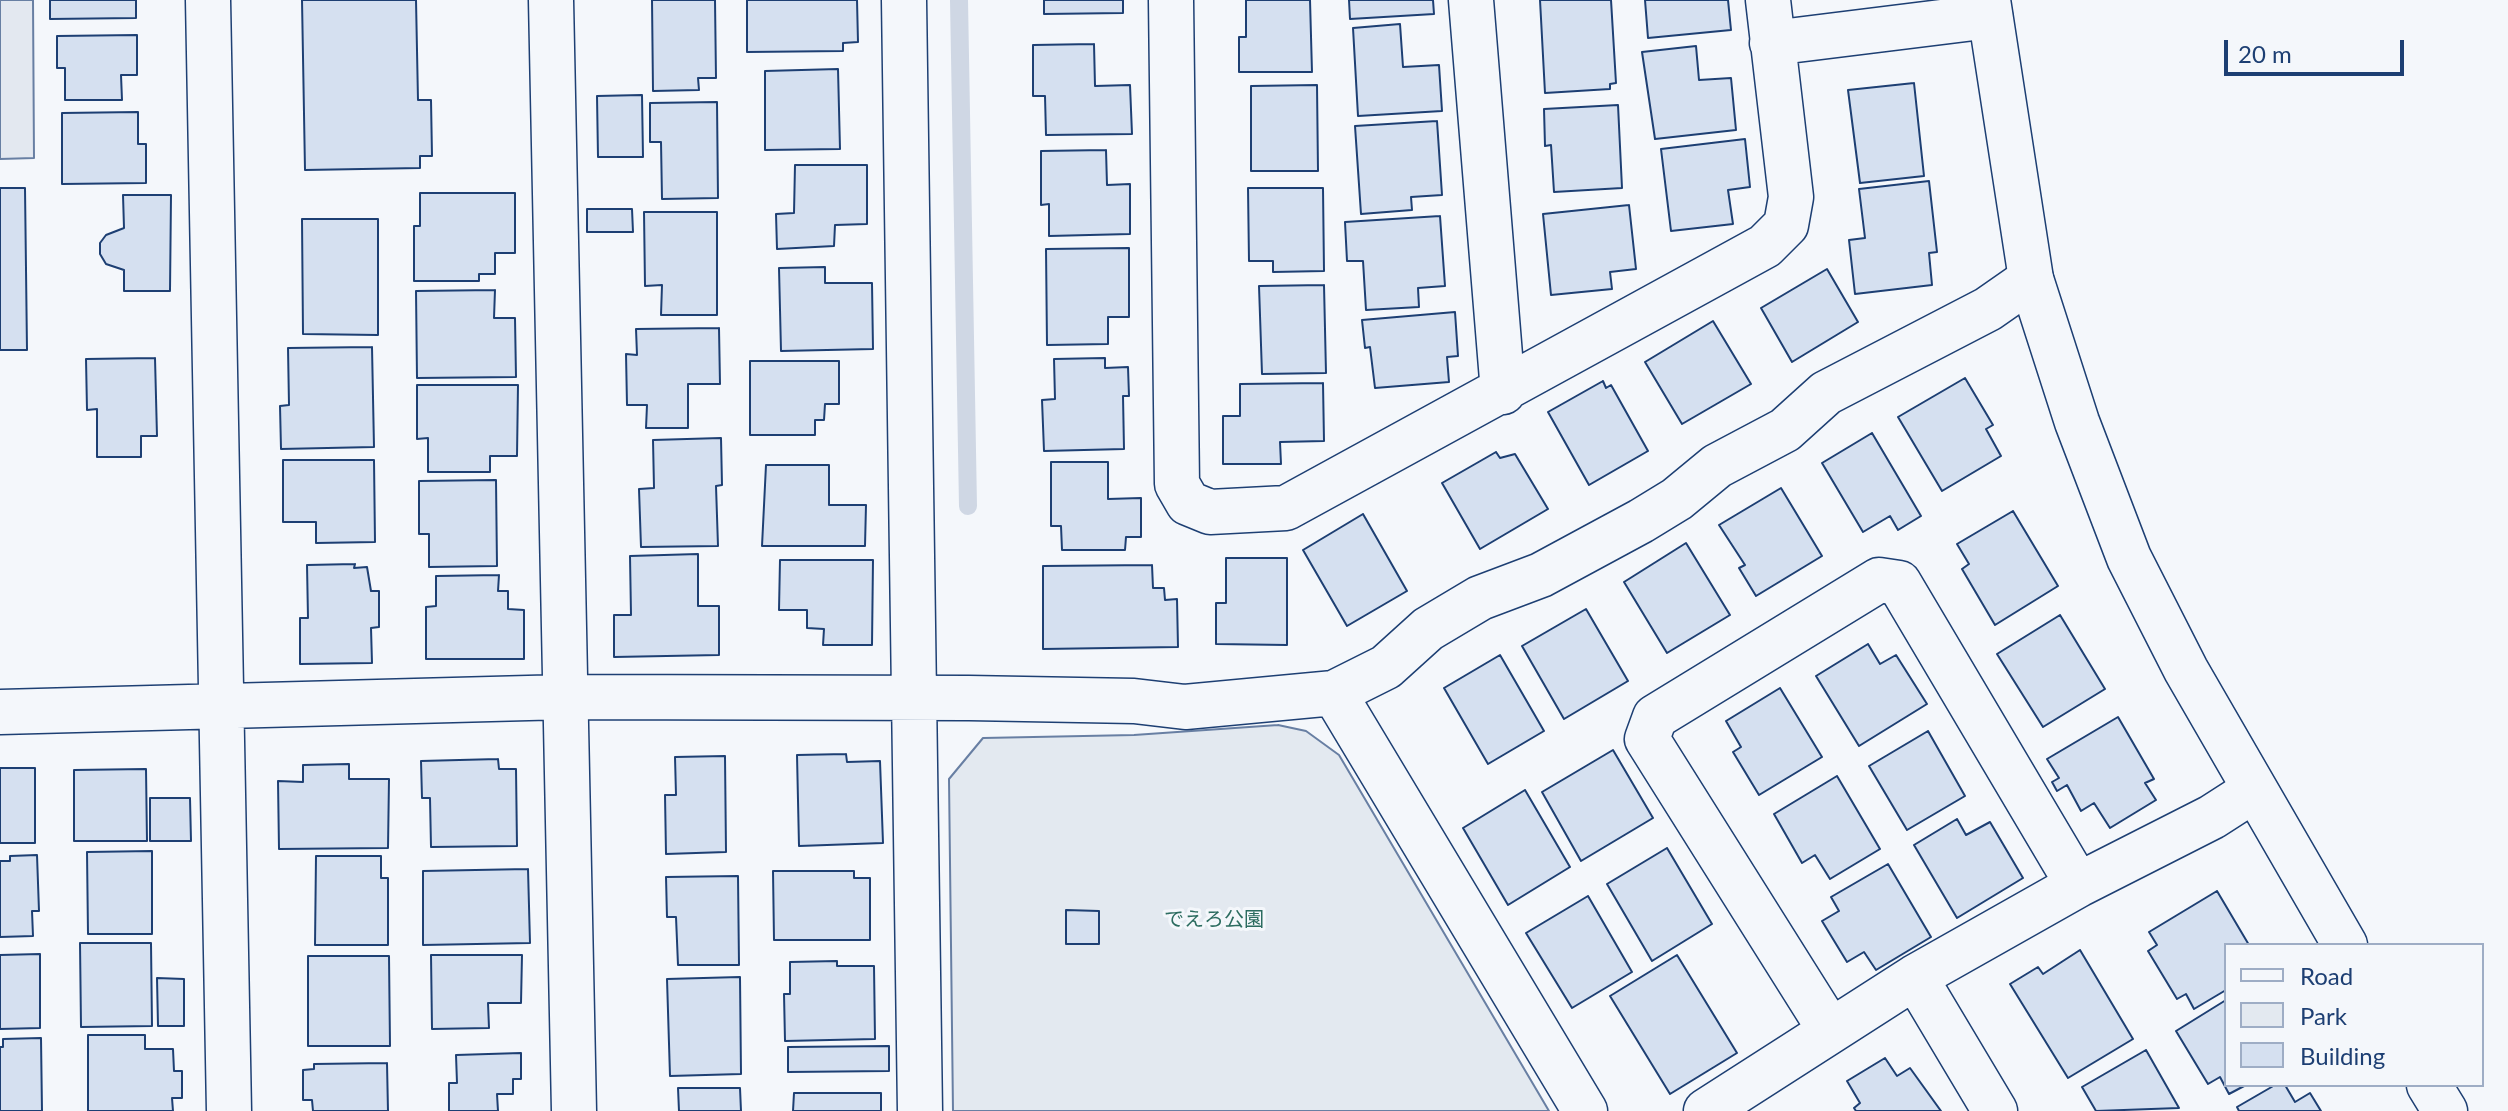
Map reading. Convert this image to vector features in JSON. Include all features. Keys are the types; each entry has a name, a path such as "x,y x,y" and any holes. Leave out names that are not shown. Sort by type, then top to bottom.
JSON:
{"street":[{"path":"208,0 229,1111"},
{"path":"551,0 574,1111"},
{"path":"904,0 920,1111"},
{"path":"1171,0 1177,484 1188,503 1210,512 1286,508 1765,246 1786,225 1791,197 1768,0"},
{"path":"1471,0 1503,392"},
{"path":"1772,43 1989,8 2031,279 2077,422 2129,558 2254,790 2344,943"},
{"path":"0,712 566,697 1134,701 1185,707 1334,693 1386,667 1428,629 1480,598 1541,575 1641,521 1677,499 1717,466 1785,430 1826,393 1988,309 2031,279"},
{"path":"1830,1030 1647,739 1655,717 1879,580 1899,583 2078,885"},
{"path":"1334,693 1585,1111"},
{"path":"1706,1111 1915,977 2078,885 2212,817 2254,790"},
{"path":"1915,977 1995,1111"},
{"path":"2430,1087 2445,1111"}],"green space":[{"name":"でえろ公園","path":"1278,725 1306,731 1339,755 1549,1111 953,1111 949,779 983,738 1134,735"}],"shaded area":[{"path":"0,0 33,0 34,158 0,159"}],"building":[{"path":"50,0 136,0 136,18 50,19"},
{"path":"302,0 416,0 418,100 431,100 432,156 420,156 420,168 305,170"},
{"path":"652,0 715,0 716,78 698,78 699,90 653,91"},
{"path":"747,0 857,0 858,42 843,43 843,51 747,52"},
{"path":"1044,0 1123,0 1123,13 1044,14"},
{"path":"1246,0 1310,0 1312,72 1239,72 1239,37 1246,37"},
{"path":"1349,0 1433,0 1434,14 1350,19"},
{"path":"1540,0 1611,0 1616,83 1610,84 1610,89 1545,93"},
{"path":"1645,0 1728,0 1731,30 1648,38"},
{"path":"1400,24 1403,67 1439,65 1442,111 1358,116 1353,28"},
{"path":"137,35 137,75 121,75 122,100 65,100 65,68 57,68 57,36"},
{"path":"1094,44 1095,86 1130,85 1132,134 1046,135 1045,96 1033,96 1033,45"},
{"path":"1696,46 1699,80 1731,78 1736,130 1655,139 1642,52"},
{"path":"838,69 840,149 765,150 765,71"},
{"path":"1914,83 1924,176 1860,183 1848,90"},
{"path":"1317,85 1318,171 1251,171 1251,86"},
{"path":"642,95 643,157 598,157 597,96"},
{"path":"717,102 718,198 662,199 661,142 650,142 650,103"},
{"path":"1618,105 1622,188 1554,192 1551,145 1545,146 1544,109"},
{"path":"138,112 138,144 146,144 146,183 62,184 62,113"},
{"path":"1437,121 1442,195 1411,197 1412,210 1361,214 1355,126"},
{"path":"1745,139 1750,187 1728,190 1733,224 1671,231 1661,149"},
{"path":"1106,150 1107,185 1130,184 1130,234 1049,236 1049,204 1041,205 1041,151"},
{"path":"795,165 867,165 867,224 835,225 834,246 777,249 776,214 794,213"},
{"path":"1929,181 1937,252 1929,253 1932,285 1855,294 1849,240 1865,238 1859,189"},
{"path":"0,188 25,188 27,350 0,350"},
{"path":"1248,188 1323,188 1324,271 1273,272 1273,261 1249,261"},
{"path":"420,193 515,193 515,253 495,253 495,274 479,274 479,281 414,281 414,226 420,226"},
{"path":"123,195 171,195 170,291 124,291 124,270 106,264 100,254 100,243 106,235 124,228"},
{"path":"1629,205 1636,269 1610,272 1612,289 1551,295 1543,214"},
{"path":"587,209 632,209 633,232 587,232"},
{"path":"644,212 717,212 717,315 661,315 662,285 645,286"},
{"path":"1440,216 1445,286 1418,288 1419,307 1366,310 1363,261 1347,261 1345,222"},
{"path":"302,219 378,219 378,335 303,334"},
{"path":"1129,248 1129,317 1108,317 1108,344 1047,345 1046,249"},
{"path":"825,267 825,283 872,283 873,349 781,351 779,268"},
{"path":"1827,269 1858,322 1792,362 1761,308"},
{"path":"1324,285 1326,373 1262,374 1259,286"},
{"path":"495,290 494,318 515,318 516,377 417,378 416,291"},
{"path":"1455,312 1458,356 1447,357 1449,382 1375,388 1370,347 1365,348 1362,320"},
{"path":"1713,321 1751,384 1682,424 1645,362"},
{"path":"719,328 720,384 688,384 688,428 646,428 647,405 627,405 626,354 637,355 636,329"},
{"path":"372,347 374,447 281,449 280,406 289,405 288,348"},
{"path":"155,358 157,436 141,436 141,457 97,457 97,409 87,410 86,359"},
{"path":"1105,358 1105,368 1128,367 1129,396 1123,396 1124,449 1044,451 1042,400 1055,399 1054,359"},
{"path":"750,361 839,361 839,404 825,404 824,420 815,420 815,435 750,435"},
{"path":"1965,378 1993,425 1986,429 2001,456 1942,491 1898,417"},
{"path":"1603,381 1606,388 1611,385 1648,451 1589,485 1548,412"},
{"path":"1323,383 1324,441 1280,442 1281,464 1223,464 1223,416 1240,416 1240,384"},
{"path":"417,385 518,385 517,456 490,456 490,472 428,472 428,438 417,439"},
{"path":"1872,433 1921,516 1898,530 1890,516 1863,532 1822,463"},
{"path":"721,438 722,485 716,486 718,546 641,547 639,489 654,488 653,440"},
{"path":"1496,452 1500,458 1515,454 1548,509 1480,549 1442,483"},
{"path":"283,460 374,460 375,542 316,543 316,522 283,522"},
{"path":"1051,462 1108,462 1108,499 1141,498 1141,537 1126,537 1125,550 1062,550 1061,526 1051,526"},
{"path":"766,465 829,465 829,505 866,505 865,546 762,546"},
{"path":"496,480 497,566 429,567 429,534 419,534 419,481"},
{"path":"1781,488 1822,556 1756,596 1739,568 1745,565 1719,525"},
{"path":"2013,511 2058,586 1995,625 1962,569 1969,564 1957,544"},
{"path":"1363,514 1407,591 1347,626 1303,550"},
{"path":"1686,543 1730,615 1667,653 1624,582"},
{"path":"698,554 698,606 719,606 719,655 614,657 614,615 631,615 630,556"},
{"path":"1226,558 1287,558 1287,645 1216,644 1216,603 1226,603"},
{"path":"780,560 873,560 872,645 823,645 824,629 807,628 807,610 779,610"},
{"path":"355,564 354,568 367,567 371,591 379,591 379,627 371,628 372,663 300,664 300,618 308,618 307,565"},
{"path":"1152,565 1153,588 1164,588 1165,600 1177,599 1178,647 1043,649 1043,566"},
{"path":"499,575 498,591 508,591 508,609 524,610 524,659 426,659 426,607 436,606 436,576"},
{"path":"1586,609 1628,681 1564,719 1522,646"},
{"path":"2060,615 2105,689 2043,727 1997,654"},
{"path":"1868,644 1880,664 1896,655 1927,704 1859,746 1816,676"},
{"path":"1500,655 1544,731 1488,764 1444,688"},
{"path":"1780,688 1822,757 1759,795 1733,752 1741,747 1726,721"},
{"path":"2118,717 2154,779 2145,783 2156,800 2110,828 2094,803 2081,811 2067,785 2057,791 2052,782 2059,778 2047,759"},
{"path":"1928,731 1965,796 1907,830 1869,766"},
{"path":"1613,750 1653,818 1581,861 1542,792"},
{"path":"846,754 847,762 880,761 883,843 799,846 797,755"},
{"path":"725,756 726,852 666,854 665,795 676,795 675,757"},
{"path":"498,759 499,769 516,769 517,846 431,847 430,798 422,798 421,761"},
{"path":"349,764 349,779 389,779 388,848 279,849 278,781 303,782 303,765"},
{"path":"0,768 35,768 35,843 0,843"},
{"path":"146,769 147,841 74,841 74,770"},
{"path":"1837,776 1880,849 1830,879 1815,855 1802,863 1774,814"},
{"path":"1525,790 1570,867 1508,905 1463,828"},
{"path":"150,798 190,798 191,841 150,841"},
{"path":"1957,819 1966,835 1990,822 2023,878 1957,918 1914,845"},
{"path":"1667,848 1712,924 1652,961 1607,884"},
{"path":"152,851 152,934 88,934 87,852"},
{"path":"37,855 39,911 32,911 33,936 0,937 0,861 10,861 10,856"},
{"path":"316,856 381,856 381,878 388,878 388,945 315,945"},
{"path":"1888,864 1931,937 1876,970 1864,952 1847,962 1822,921 1839,911 1831,897"},
{"path":"528,869 530,943 423,945 423,871"},
{"path":"773,871 854,871 854,878 870,878 870,940 774,940"},
{"path":"738,876 739,965 678,965 676,917 667,917 666,877"},
{"path":"2217,891 2248,943 2224,943 2224,991 2194,1009 2186,994 2177,999 2148,951 2157,945 2149,932"},
{"path":"1588,896 1632,972 1572,1008 1526,933"},
{"path":"1066,910 1099,911 1099,944 1066,944"},
{"path":"80,943 151,943 152,1026 81,1027"},
{"path":"2080,950 2133,1039 2068,1078 2010,984 2038,967 2043,974"},
{"path":"40,954 40,1028 0,1029 0,955"},
{"path":"431,955 522,955 521,1003 488,1003 489,1028 432,1029"},
{"path":"1677,955 1737,1053 1670,1094 1610,996"},
{"path":"308,956 389,956 390,1046 308,1046"},
{"path":"837,961 837,966 874,966 875,1039 785,1041 784,994 790,994 790,962"},
{"path":"740,977 741,1074 670,1076 667,979"},
{"path":"157,978 184,979 184,1026 158,1026"},
{"path":"2224,1001 2224,1085 2220,1077 2208,1084 2176,1031"},
{"path":"88,1035 145,1035 145,1049 173,1049 174,1071 182,1071 182,1098 172,1098 173,1111 88,1111"},
{"path":"41,1038 42,1111 0,1111 0,1047 3,1047 3,1039"},
{"path":"889,1046 889,1071 788,1072 788,1047"},
{"path":"2146,1050 2179,1108 2096,1111 2082,1087"},
{"path":"521,1053 521,1079 513,1079 513,1094 497,1094 498,1111 449,1111 449,1083 457,1083 456,1055"},
{"path":"1885,1058 1897,1076 1910,1068 1941,1111 1856,1111 1854,1108 1860,1103 1847,1081"},
{"path":"387,1063 388,1111 313,1111 312,1100 303,1100 303,1070 314,1069 314,1064"},
{"path":"2225,1087 2242,1087 2229,1094"},
{"path":"2272,1087 2286,1087 2295,1102 2310,1093 2321,1111 2239,1111 2237,1107"},
{"path":"678,1088 740,1088 741,1111 679,1111"},
{"path":"794,1093 881,1093 881,1111 793,1111"}],"waterway":[{"path":"959,0 968,506"}]}
